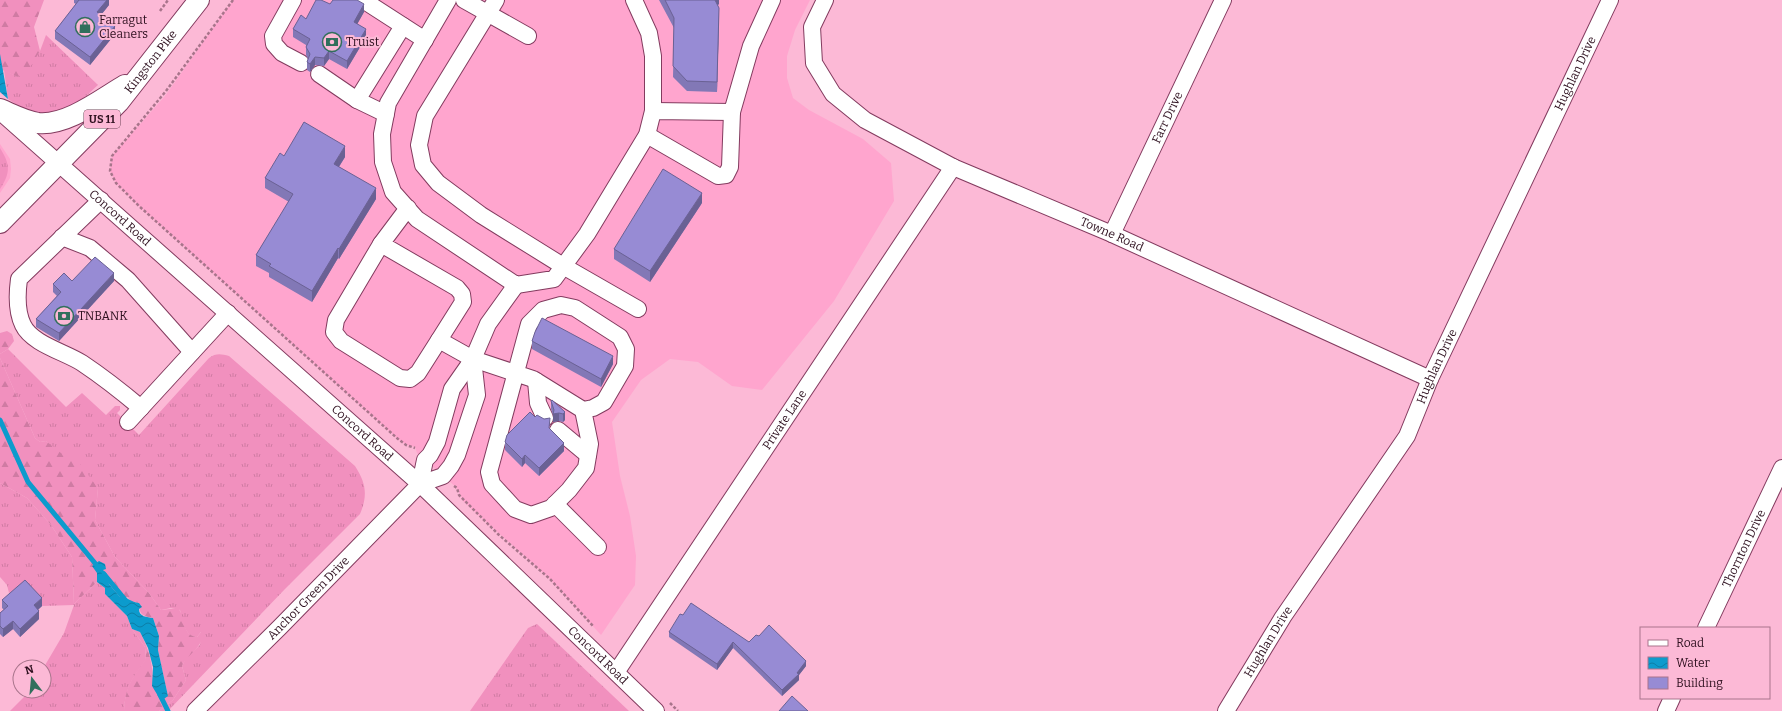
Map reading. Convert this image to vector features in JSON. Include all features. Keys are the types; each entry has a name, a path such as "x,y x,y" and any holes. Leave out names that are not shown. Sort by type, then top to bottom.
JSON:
{"main road":[{"name":"Kingston Pike","path":"0,224 119,102 199,0"},
{"path":"1,111 39,123 56,121 85,110 142,74"}],"street":[{"path":"293,0 273,36 274,44 282,53 301,63"},
{"path":"363,0 425,40"},
{"path":"448,0 388,103 382,134 383,162 393,192 417,219 516,285 554,279 587,234 648,135 653,111 653,56 649,33 634,0"},
{"path":"464,0 492,7 528,36"},
{"path":"648,135 718,176 726,175 730,167 732,112 751,46 772,0"},
{"name":"Towne Road","path":"825,0 812,27 814,64 833,94 865,120 953,167 1112,234 1430,379"},
{"name":"Farr Drive","path":"1112,234 1223,0"},
{"name":"Hughlan Drive","path":"1226,711 1283,617 1407,436 1430,379 1610,0"},
{"path":"492,7 425,116 419,145 423,165 438,183 479,213 563,266 638,310"},
{"path":"357,100 403,26"},
{"path":"319,74 357,100 386,114"},
{"name":"Concord Road","path":"1,111 420,484 617,671 656,711"},
{"path":"653,111 732,112"},
{"name":"Private Lane","path":"617,671 953,167"},
{"path":"101,200 19,279 17,293 19,313 24,326 33,336 80,362 111,383 141,408"},
{"path":"382,244 457,288 462,294 463,302 418,373 410,379 400,378 341,341 334,332 336,320 382,244 408,208"},
{"path":"62,237 90,248 128,280 192,352"},
{"path":"420,484 425,460 430,455 437,442 452,390 473,359 488,324 516,285"},
{"path":"439,340 473,359 517,373 536,381 583,410 593,408 604,402 625,366 626,349 620,336 575,308 561,305 543,310 529,324 517,373 489,472 492,484 514,509 531,515 551,508 586,468 590,444 583,410"},
{"path":"128,422 228,313"},
{"path":"420,484 443,476 457,455 477,395 473,359"},
{"path":"536,381 538,403 545,418"},
{"path":"558,430 588,455"},
{"name":"Thornton Drive","path":"1706,627 1782,468"},
{"name":"Anchor Green Drive","path":"195,711 280,627 420,484"},
{"path":"555,504 598,547"},
{"path":"1666,711 1672,699"}],"path":[{"path":"160,11 168,0"},
{"path":"110,171 112,156 166,91 233,0"}],"shaded area":[{"path":"233,0 810,0 795,30 787,56 787,78 793,98 809,110 863,139 891,163 894,201 834,301 762,390 732,386 698,362 670,359 641,380 612,422 620,476 630,516 636,556 635,585 601,635 550,579 463,501 457,488 417,453 415,447 406,445 398,439 139,206 116,183 110,171 112,156 165,96"},
{"path":"0,144 10,159 11,169 10,178 0,193"}],"green space":[{"path":"0,0 44,0 34,27 40,51 29,69 18,77 0,69"},
{"path":"46,35 98,85 72,107 63,111 47,114 38,113 23,108 8,99 4,70 18,77 40,51"},
{"path":"0,148 6,159 8,168 6,178 0,189"},
{"path":"7,331 12,334 14,341 8,349 0,354 0,333"},
{"path":"8,349 66,407 82,393 106,415 115,406 120,406 120,410 117,413 139,435 209,358 219,354 229,356 355,466 362,478 365,495 360,514 285,589 168,711 159,711 173,700 186,680 182,666 186,658 200,645 201,632 197,637 189,634 183,623 180,610 171,608 161,610 149,593 115,557 95,520 98,488 46,441 40,442 35,438 0,358 0,354"},
{"path":"0,358 35,438 40,442 46,441 61,453 70,451 98,488 95,520 115,557 149,593 161,610 178,608 188,633 197,637 202,631 202,637 199,645 182,666 186,680 173,700 159,711 124,711 126,695 130,683 146,659 145,647 132,629 140,632 146,646 152,665 153,686 168,696 158,650 159,636 153,618 142,614 139,603 132,602 127,597 120,597 109,584 107,574 97,573 97,582 74,604 72,557 51,525 27,498 0,483"},
{"path":"0,483 27,498 51,525 72,557 74,604 97,582 105,588 105,594 127,616 132,629 145,647 146,660 130,683 124,711 10,711 22,699 52,699 52,659 49,659 64,633 74,605 42,606 25,588 9,593 7,585 0,577"},
{"path":"537,624 629,711 470,711 528,628"}],"water":[{"path":"0,54 8,99 0,92"},
{"path":"99,561 105,564 106,569 103,570 107,574 109,584 120,597 139,603 142,607 139,609 140,614 153,618 159,636 158,650 168,696 161,701 152,686 153,667 148,648 140,632 132,629 127,616 105,594 105,588 97,582 97,573 92,566"}],"building":[{"name":"Farragut Cleaners","path":"79,0 107,0 97,12 115,26 90,57 55,31"},
{"name":"Truist","path":"316,0 321,0 330,4 333,0 357,0 364,4 354,22 366,29 347,61 329,51 324,58 315,57 310,64 307,62 310,54 306,47 310,39 293,29 301,15 306,19"},
{"path":"665,0 715,0 719,8 717,82 687,81 673,66 674,18"},
{"path":"304,122 345,146 334,164 376,188 312,291 269,266 271,264 256,255 293,194 265,178 280,153 284,156"},
{"path":"663,169 702,193 650,271 614,249"},
{"name":"TNBANK","path":"95,257 114,273 59,333 36,319 61,292 53,284 64,273 72,281"},
{"path":"542,318 613,356 601,379 532,341"},
{"path":"552,400 565,412 563,414 553,414 554,410"},
{"path":"530,412 535,417 537,415 544,419 550,418 549,428 564,443 539,468 525,455 522,459 505,442 507,435"},
{"path":"25,580 42,598 34,605 39,611 20,629 13,621 3,629 0,626 0,613 8,606 2,600"},
{"path":"691,603 749,642 756,635 759,636 769,625 806,661 797,673 799,674 782,690 733,642 717,664 669,632 680,614 683,615"},
{"path":"792,696 808,711 779,711"}],"waterway":[{"path":"0,420 28,482 99,568"},
{"path":"104,574 127,602"},
{"path":"160,695 168,711"}],"place":[{"name":"Farragut Cleaners","path":"85,27"},
{"name":"Truist","path":"332,42"},
{"name":"TNBANK","path":"64,316"}]}
